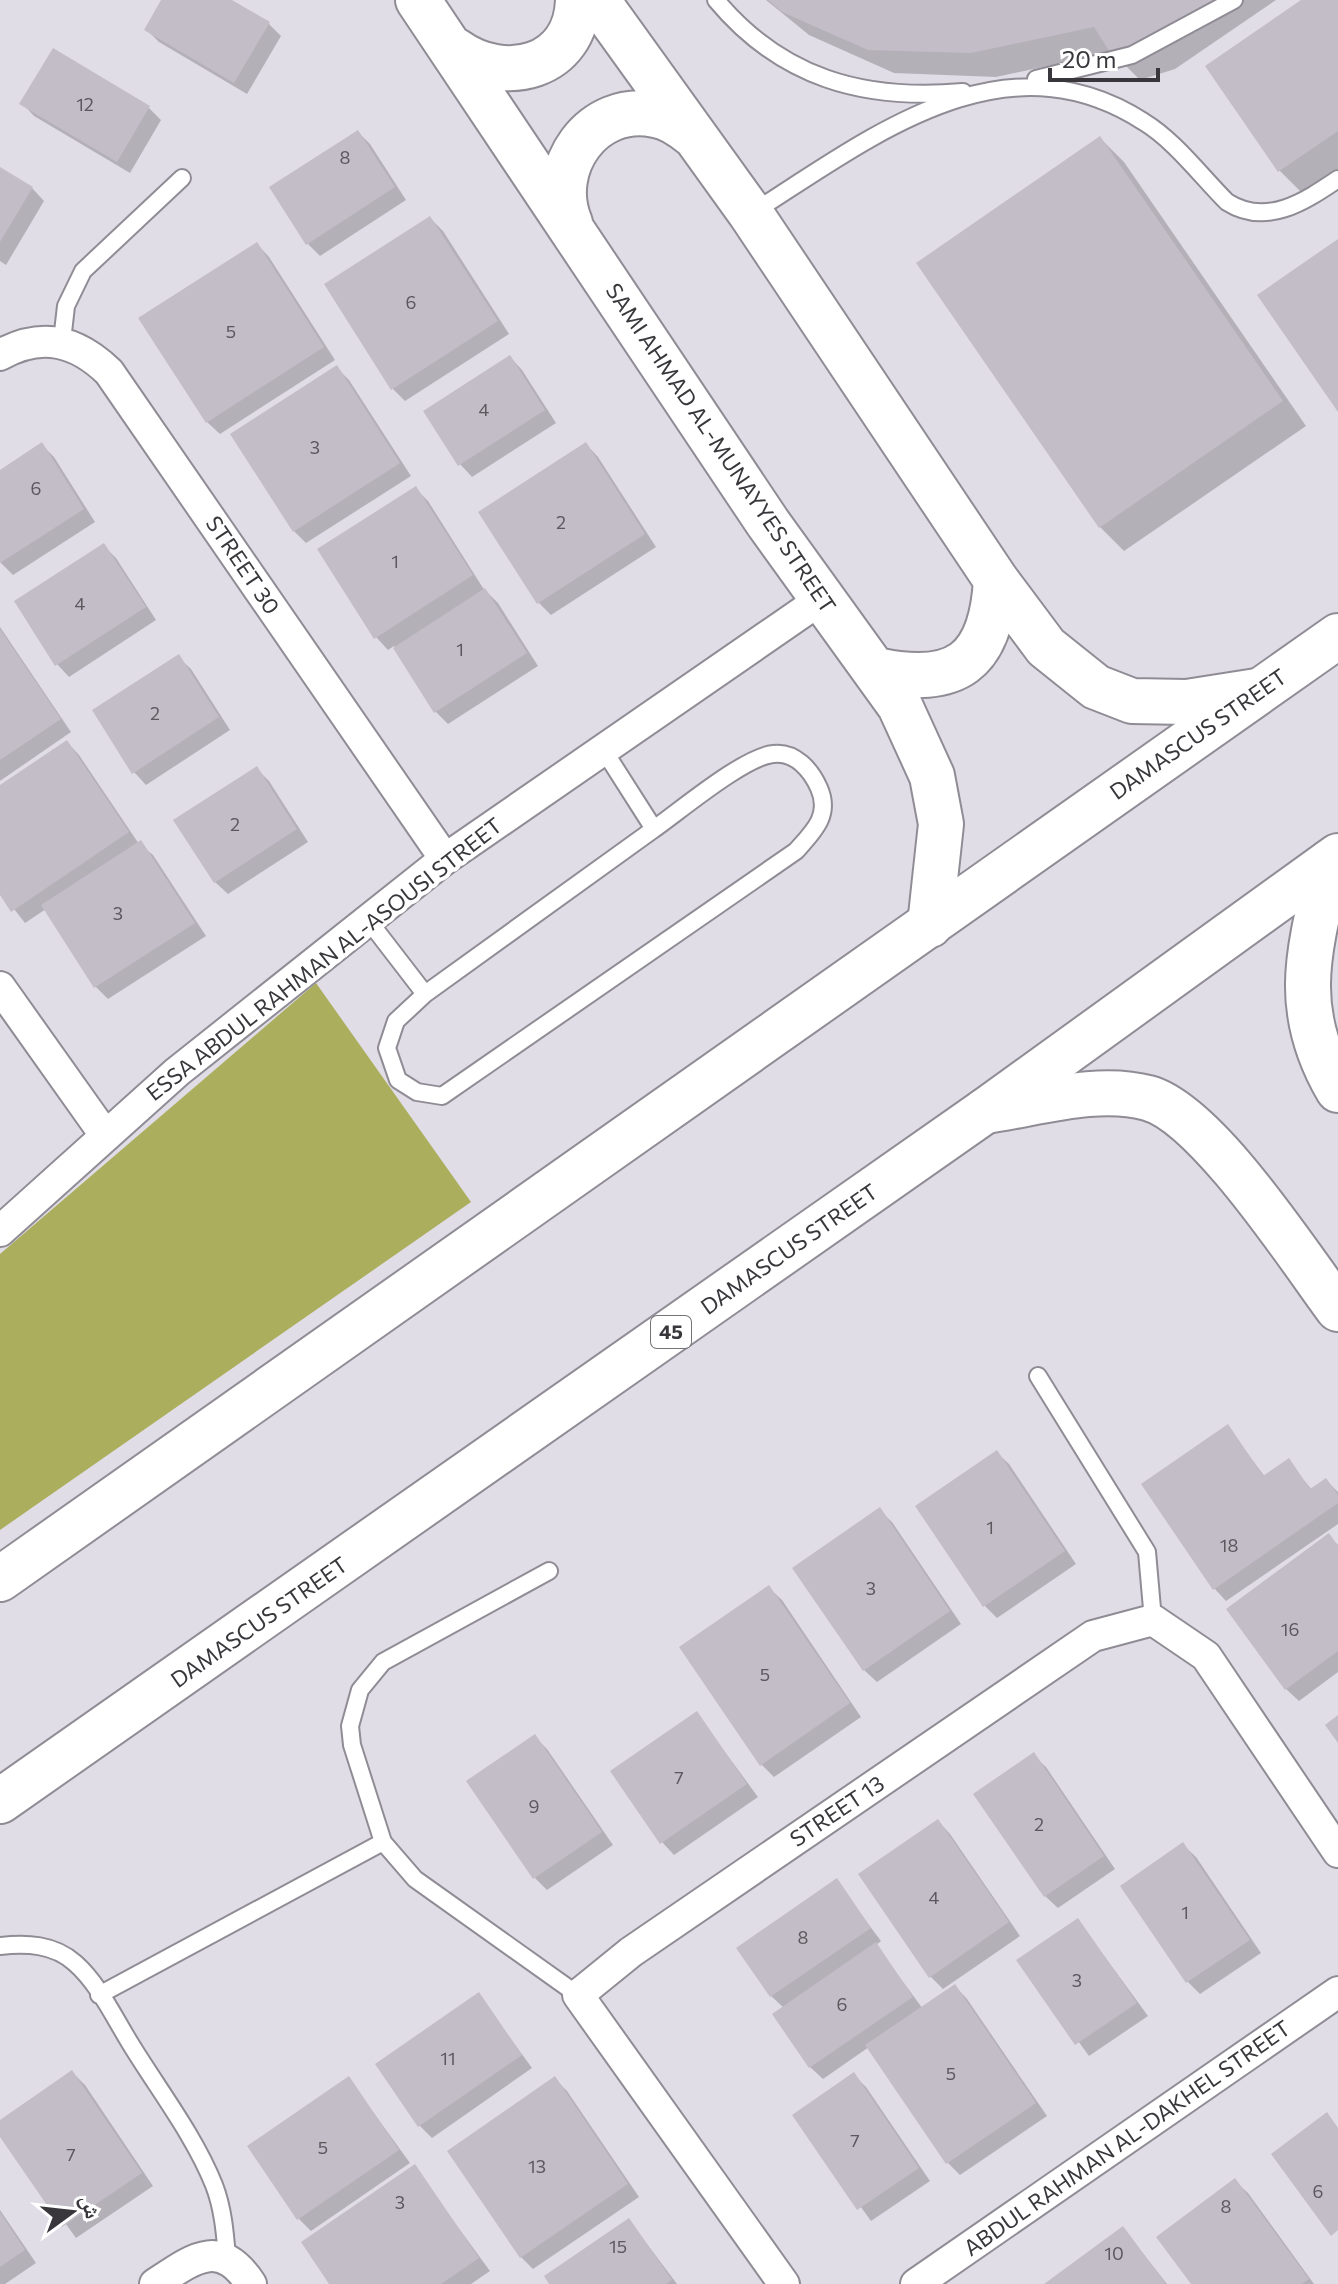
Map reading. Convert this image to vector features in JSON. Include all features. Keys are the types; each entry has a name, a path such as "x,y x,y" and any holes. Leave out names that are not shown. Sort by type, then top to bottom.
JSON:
{"main road":[{"name":"SAMI AHMAD AL-MUNAYYES STREET","path":"418,0 455,50 768,523 876,670 912,728 937,798 941,824 930,925"},
{"path":"455,50 473,63 495,70 518,70 539,63 557,50 571,31 578,0"},
{"path":"597,0 751,214 996,580 1053,655 1078,675 1132,701 1157,704 1257,691"},
{"path":"574,231 565,211 562,189 571,157 592,130 610,119 632,114 654,114 675,122 693,135"},
{"path":"876,670 917,678 953,670 981,644 989,628 996,580"},
{"name":"DAMASCUS STREET","path":"0,1579 1338,636"},
{"path":"1334,859 1310,942 1306,993 1314,1040 1338,1090"},
{"name":"DAMASCUS STREET","path":"0,1801 985,1111 1334,859"},
{"path":"985,1111 1103,1094 1150,1099 1166,1106 1197,1131 1252,1194 1338,1309"}],"street":[{"path":"0,355 36,342 62,341"},
{"name":"STREET 30","path":"62,341 99,362 122,388 445,859"},
{"name":"ESSA ABDUL RAHMAN AL-ASOUSI STREET","path":"0,1231 105,1135 445,859 823,598"},
{"path":"0,987 105,1135"},
{"path":"1153,1620 1206,1656 1338,1852"},
{"name":"STREET 13","path":"578,1995 631,1952 1093,1636 1153,1620"},
{"name":"ABDUL RAHMAN AL-DAKHEL STREET","path":"916,2284 1338,1992"},
{"path":"578,1995 784,2284"},
{"path":"155,2284 191,2260 208,2255 227,2257 238,2264 251,2284"}],"lane":[{"path":"716,0 736,24 768,51 832,82 913,92 1053,85 1097,97 1147,123 1227,202 1253,214 1292,206 1338,179"},
{"path":"751,214 888,129 954,101 1132,55 1234,0"},
{"path":"62,341 66,306 83,271 182,178"},
{"path":"603,749 654,829"},
{"path":"775,753 797,759 815,777 824,800 820,824 796,851 442,1096 417,1092 398,1080 387,1048 396,1021 425,994 654,829 753,760 775,753"},
{"path":"368,920 425,994"},
{"path":"1038,1376 1147,1552 1153,1620"},
{"path":"549,1571 383,1662 360,1690 350,1726 352,1745 383,1842 415,1879 578,1995"},
{"path":"99,1995 383,1842"},
{"path":"0,1946 20,1943 59,1953 76,1963 199,2154 214,2187 224,2221 227,2257"}],"green space":[{"path":"316,983 471,1202 0,1530 0,1254"}],"building":[{"path":"161,0 232,0 270,22 234,83 144,30"},
{"path":"768,0 1217,0 1151,45 1113,57 1094,27 971,53 868,50 782,12"},
{"path":"1301,0 1338,0 1338,131 1278,172 1205,66"},
{"path":"53,48 150,106 117,162 19,104"},
{"path":"358,130 395,187 306,245 269,187"},
{"path":"1100,136 1283,401 1099,528 916,263"},
{"path":"0,167 33,187 0,242"},
{"path":"430,216 498,321 391,390 324,284"},
{"path":"1338,239 1338,412 1257,295"},
{"path":"257,242 324,347 206,423 138,318"},
{"path":"510,355 545,410 458,466 423,411"},
{"path":"337,365 400,463 293,532 230,434"},
{"path":"42,442 84,509 0,563 0,470"},
{"path":"586,442 645,534 537,604 478,512"},
{"path":"416,486 473,575 374,639 317,549"},
{"path":"104,543 146,607 55,666 14,601"},
{"path":"485,588 527,653 434,713 393,648"},
{"path":"0,629 61,719 0,760"},
{"path":"179,654 219,717 132,774 92,710"},
{"path":"67,740 129,832 11,912 0,895 0,785"},
{"path":"257,766 297,829 214,883 173,820"},
{"path":"141,840 195,923 94,988 41,905"},
{"path":"1228,1424 1263,1476 1289,1458 1310,1489 1326,1478 1338,1495 1338,1503 1213,1590 1141,1484"},
{"path":"997,1450 1065,1551 983,1607 915,1506"},
{"path":"880,1507 950,1611 863,1671 792,1568"},
{"path":"1329,1533 1338,1546 1338,1651 1285,1690 1226,1609"},
{"path":"769,1585 850,1703 760,1766 679,1647"},
{"path":"697,1711 747,1784 660,1844 610,1771"},
{"path":"1338,1715 1338,1743 1325,1725"},
{"path":"535,1734 602,1832 533,1879 466,1781"},
{"path":"1034,1752 1104,1856 1044,1897 973,1794"},
{"path":"938,1819 1009,1922 929,1978 858,1874"},
{"path":"1183,1842 1250,1940 1186,1983 1120,1886"},
{"path":"837,1878 871,1928 770,1997 736,1948"},
{"path":"1078,1918 1137,2003 1075,2045 1016,1960"},
{"path":"876,1942 913,1997 809,2068 772,2014"},
{"path":"955,1984 1036,2103 946,2164 865,2045"},
{"path":"479,1992 522,2055 418,2127 375,2064"},
{"path":"72,2070 142,2173 62,2227 0,2137 0,2120"},
{"path":"854,2072 919,2168 857,2210 792,2115"},
{"path":"349,2076 399,2150 297,2220 247,2146"},
{"path":"555,2076 628,2184 520,2258 447,2151"},
{"path":"1327,2112 1338,2128 1338,2230 1331,2236 1271,2154"},
{"path":"415,2164 479,2258 441,2284 329,2284 301,2242"},
{"path":"1235,2178 1309,2279 1302,2284 1191,2284 1156,2237"},
{"path":"0,2212 25,2250 0,2267"},
{"path":"629,2218 672,2280 666,2284 549,2284 544,2276"},
{"path":"1123,2226 1166,2284 1044,2284"}]}
